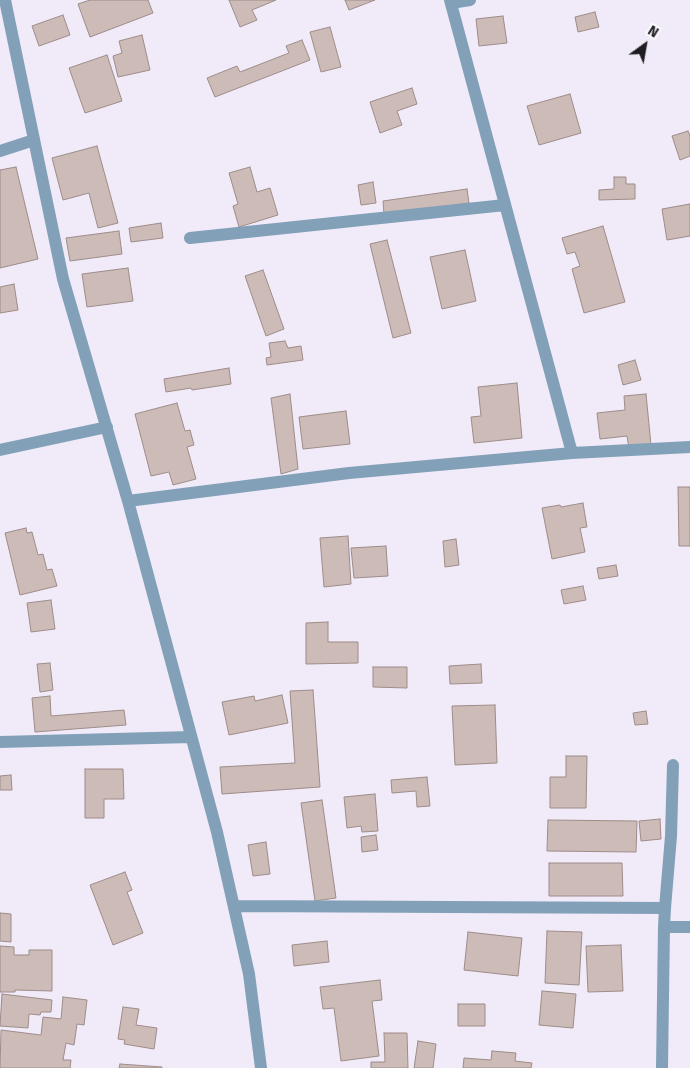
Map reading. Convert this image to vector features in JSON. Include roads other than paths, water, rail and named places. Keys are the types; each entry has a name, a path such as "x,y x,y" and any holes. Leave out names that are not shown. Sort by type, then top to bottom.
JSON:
{"street":[{"path":"4,0 63,279 128,501 214,820 248,974 261,1068"},
{"path":"470,0 450,1 572,453"},
{"path":"0,151 34,140"},
{"path":"190,238 505,205"},
{"path":"0,450 107,427"},
{"path":"128,501 349,473 572,453 690,447"},
{"path":"0,742 191,737"},
{"path":"662,1068 664,927 671,836 672,765"},
{"path":"234,906 665,908"},
{"path":"664,927 690,927"}]}
